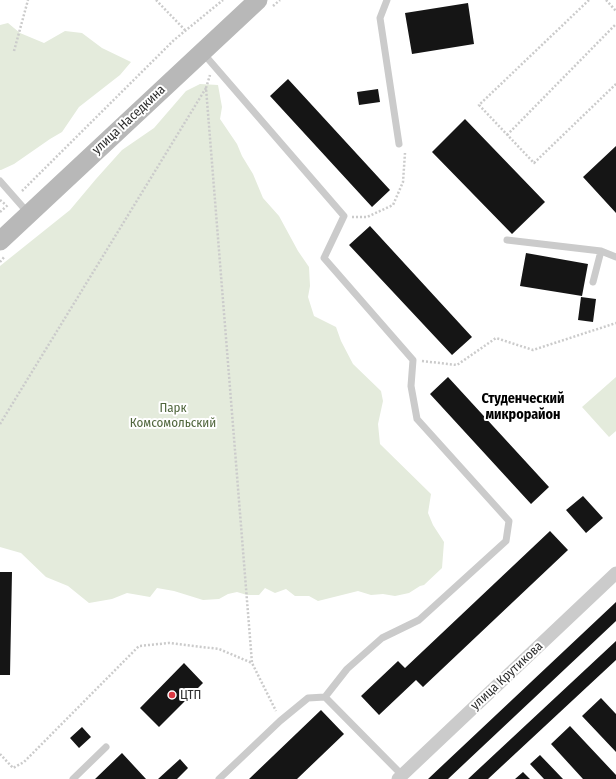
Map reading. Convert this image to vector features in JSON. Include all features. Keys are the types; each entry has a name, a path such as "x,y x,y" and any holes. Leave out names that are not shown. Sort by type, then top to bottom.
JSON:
{"main road":[{"name":"улица Наседкина","path":"0,241 258,0"}],"street":[{"name":"улица Крутикова","path":"400,777 616,573"}],"lane":[{"path":"387,0 380,18 399,144"},
{"path":"203,52 344,216 324,258 413,360 411,386 417,419 509,521 506,542 419,620 382,638 347,669 325,697 308,698 280,721 218,779"},
{"path":"0,181 29,214"},
{"path":"508,240 601,251 616,257"},
{"path":"593,282 601,251"},
{"path":"325,697 400,777"},
{"path":"73,779 106,747"}],"path":[{"path":"14,51 28,0"},
{"path":"156,0 185,30"},
{"path":"0,212 16,198 174,40 223,0"},
{"path":"589,0 479,105 534,163 616,84"},
{"path":"606,0 616,11"},
{"path":"507,135 616,24"},
{"path":"0,424 206,88 252,663 280,721"},
{"path":"344,216 366,217 393,205 403,182 405,153"},
{"path":"0,200 7,206"},
{"path":"413,360 457,365 496,338 533,350 616,323"},
{"path":"0,754 13,768 24,762 139,646 169,643 219,649 252,663"}],"green space":[{"path":"8,23 20,33 44,43 65,31 82,33 102,48 131,62 120,75 79,107 62,132 14,164 0,170 0,25"},
{"name":"Парк Комсомольский","path":"200,84 218,85 222,107 220,119 237,144 242,156 253,174 263,198 279,216 298,251 309,267 310,286 308,297 314,316 336,327 341,341 353,364 381,391 383,401 378,424 380,444 431,494 428,513 433,525 444,542 442,568 424,585 409,593 395,596 383,594 371,595 358,591 318,601 309,596 295,596 286,589 275,593 265,588 259,595 247,595 237,592 228,594 219,599 203,600 174,591 157,588 150,597 127,593 112,599 89,603 68,586 46,577 21,553 0,547 0,266 70,210 122,150 154,128 186,91"},
{"path":"616,377 616,431 609,437 582,407"}],"building":[{"path":"468,3 474,44 412,54 405,13"},
{"path":"288,79 390,190 372,207 270,96"},
{"path":"378,89 380,102 359,105 357,92"},
{"path":"465,119 545,202 512,234 432,152"},
{"path":"616,146 616,213 583,177"},
{"path":"370,226 472,337 452,355 349,245"},
{"path":"526,253 588,264 582,296 520,286"},
{"path":"581,297 596,299 593,322 578,320"},
{"path":"448,377 549,487 531,504 430,394"},
{"path":"583,496 603,518 586,533 566,510"},
{"path":"550,531 568,550 423,687 416,680 379,715 361,696 398,661 405,668"},
{"path":"0,572 12,572 10,675 0,675"},
{"path":"616,602 616,621 448,779 428,779"},
{"path":"616,641 616,660 488,779 468,779"},
{"name":"ЦТП","path":"184,663 203,683 159,727 140,708"},
{"path":"601,698 616,714 616,752 582,716"},
{"path":"321,710 344,734 297,779 249,779"},
{"path":"570,726 616,775 616,779 583,779 551,744"},
{"path":"82,727 91,737 79,748 70,738"},
{"path":"122,753 146,779 95,779"},
{"path":"540,755 563,779 544,779 530,764"},
{"path":"180,759 188,768 177,779 158,779"},
{"path":"523,772 530,779 515,779"}],"place":[{"name":"ЦТП","path":"172,695"}],"district":[{"name":"Студенческий микрорайон","path":"523,408"}]}
